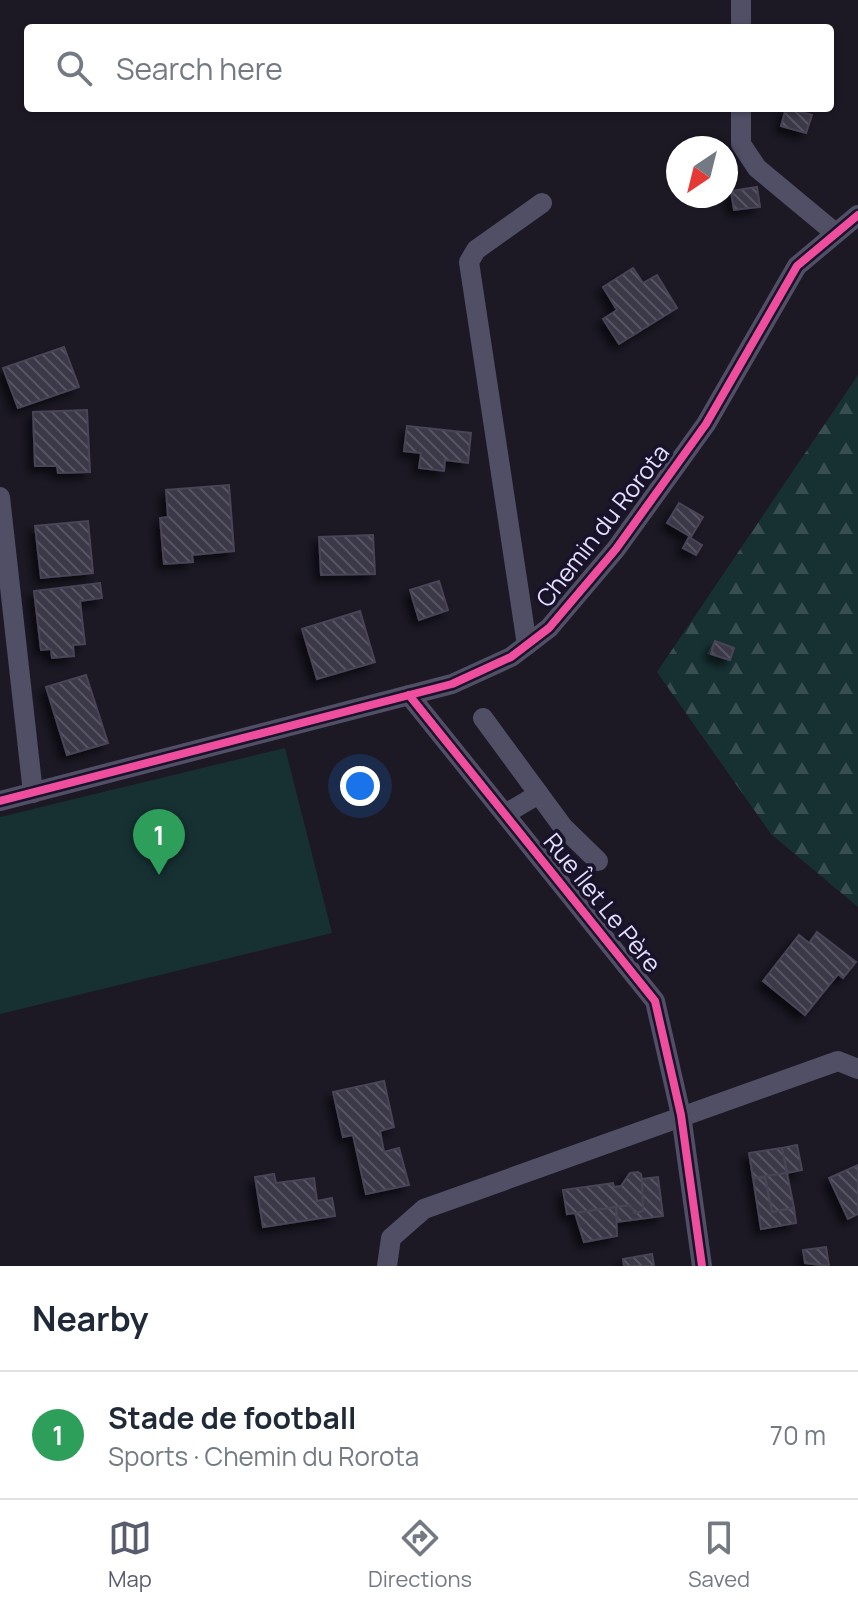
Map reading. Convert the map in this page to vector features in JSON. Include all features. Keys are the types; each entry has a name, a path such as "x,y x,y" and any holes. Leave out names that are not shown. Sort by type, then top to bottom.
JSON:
{"street":[{"path":"741,0 741,24"},
{"path":"741,112 741,144 757,168 834,232"},
{"path":"527,645 469,262 476,250 542,203"},
{"name":"Chemin du Rorota","path":"0,801 452,684 511,657 549,628 616,549 706,424 797,266 858,215"},
{"path":"0,497 33,793"},
{"name":"Rue Îlet Le Père","path":"409,695 655,1001 681,1115 702,1266"},
{"path":"483,718 563,827 598,861"},
{"path":"505,814 539,794"},
{"path":"532,848 563,827"},
{"path":"387,1266 391,1238 424,1209 838,1061 858,1069"}],"green space":[{"path":"858,375 858,907 771,834 657,672"},
{"path":"285,748 332,933 0,1014 0,817"}],"building":[{"path":"785,112 812,115 806,133 781,126"},
{"path":"757,187 760,207 734,210 738,208 738,190"},
{"path":"633,268 643,283 657,275 677,308 619,344 603,319 617,310 603,287"},
{"path":"64,347 79,387 18,408 3,368"},
{"path":"87,410 90,472 58,473 57,466 35,466 33,412"},
{"path":"407,426 471,433 468,463 445,460 444,471 419,468 421,453 404,451"},
{"path":"229,485 234,551 192,555 193,562 164,564 160,518 168,517 166,490"},
{"path":"679,503 703,517 691,537 667,523"},
{"path":"88,521 93,573 41,578 35,526"},
{"path":"373,535 375,574 321,575 319,537"},
{"path":"689,537 702,545 696,555 683,548"},
{"path":"439,581 448,610 419,620 410,590"},
{"path":"100,583 102,598 80,601 85,644 73,645 74,656 52,658 51,649 41,650 34,591"},
{"path":"360,611 375,662 317,679 302,629"},
{"path":"715,641 734,648 730,660 711,654"},
{"path":"86,675 108,743 67,755 46,687"},
{"path":"817,932 856,962 843,978 838,974 805,1015 763,981 799,935 809,943"},
{"path":"384,1081 394,1127 380,1131 384,1152 399,1148 409,1185 366,1194 353,1135 343,1137 333,1092"},
{"path":"797,1145 802,1170 787,1173 782,1148"},
{"path":"782,1148 787,1173 753,1178 749,1153"},
{"path":"858,1165 858,1214 848,1219 829,1178"},
{"path":"630,1173 641,1174 646,1208 643,1211 635,1213 630,1205 567,1214 563,1190 613,1183 614,1187 621,1186"},
{"path":"787,1173 794,1208 772,1212 765,1176"},
{"path":"274,1174 276,1183 314,1178 317,1201 332,1198 335,1216 263,1227 255,1177"},
{"path":"658,1177 663,1216 618,1222 616,1207 630,1205 635,1213 643,1211 642,1179"},
{"path":"753,1178 765,1178 772,1212 794,1208 796,1223 761,1229"},
{"path":"616,1207 617,1236 584,1242 575,1213"},
{"path":"826,1247 829,1266 805,1263 803,1250"},
{"path":"652,1254 654,1266 624,1266 623,1259"}],"cycle path":[{"path":"0,801 452,684 511,657 549,628 616,549 706,424 797,266 858,215"},
{"path":"409,695 655,1001 681,1115 702,1266"}],"place":[{"name":"Stade de football","path":"159,875"}]}
